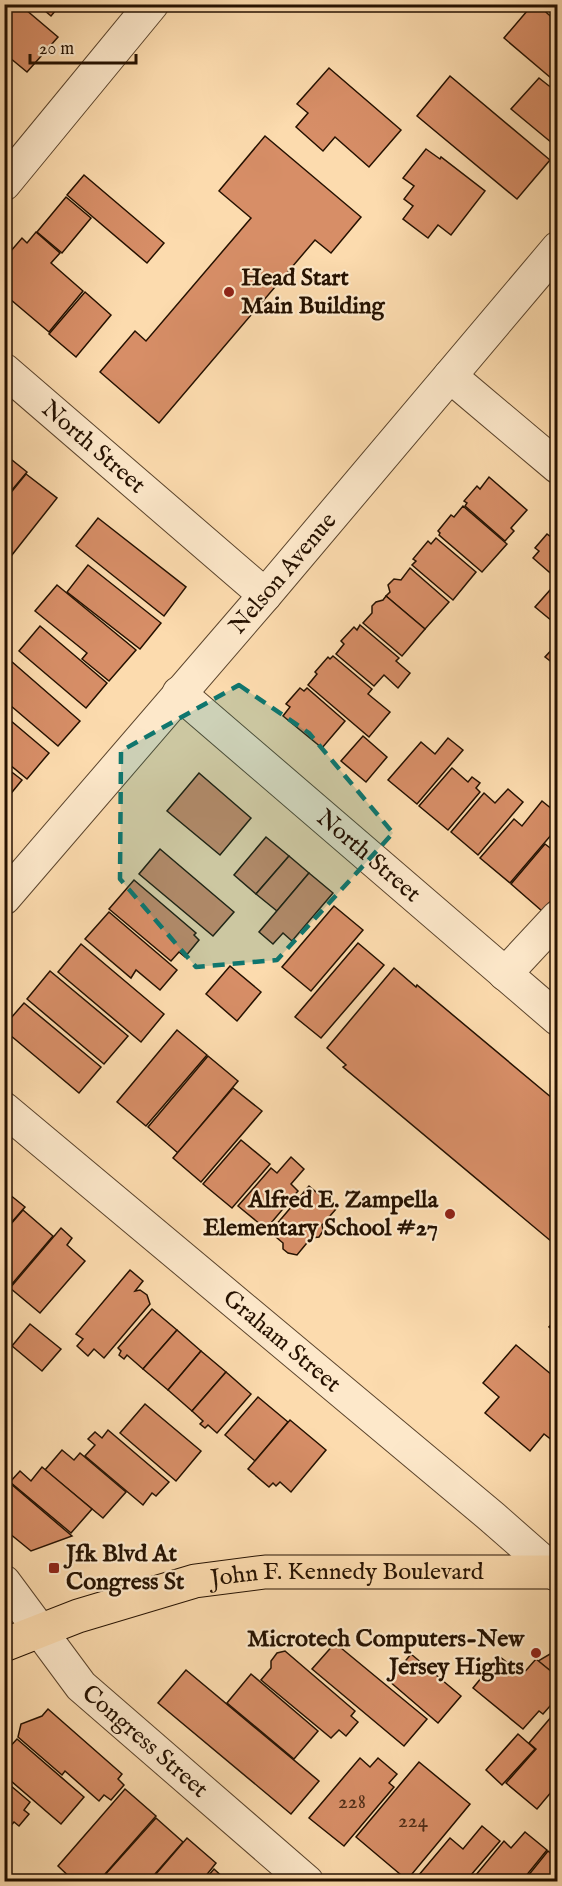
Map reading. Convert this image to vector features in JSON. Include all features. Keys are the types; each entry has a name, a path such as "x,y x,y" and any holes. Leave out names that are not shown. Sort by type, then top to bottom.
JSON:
{"main road":[{"name":"John F. Kennedy Boulevard","path":"4,1645 78,1616 195,1581 265,1572 556,1573"}],"street":[{"path":"4,184 152,4"},
{"name":"Nelson Avenue","path":"4,898 265,595 558,248"},
{"name":"North Street","path":"4,370 265,595"},
{"path":"450,376 558,467"},
{"name":"North Street","path":"179,693 558,1019"},
{"path":"505,974 558,917"},
{"name":"Graham Street","path":"4,1109 556,1573"},
{"name":"Congress Street","path":"4,1582 81,1686 307,1881"}],"highlighted area":[{"path":"239,685 309,733 393,833 277,960 196,967 120,879 121,751"}],"building":[{"path":"4,4 19,4 58,37 27,72 4,53"},
{"path":"37,4 61,4 51,16"},
{"path":"533,4 537,4 558,23 558,84 504,38"},
{"path":"329,68 401,130 369,167 335,137 323,151 296,127 308,113 297,104"},
{"path":"450,76 550,160 517,199 417,116"},
{"path":"539,78 558,93 558,148 511,109"},
{"name":"Head Start Main Building","path":"265,136 361,217 331,253 315,240 159,423 100,372 135,331 146,341 251,218 219,191"},
{"path":"426,149 440,159 441,157 485,191 451,235 438,225 428,238 403,219 413,206 404,199 414,186 403,178"},
{"path":"84,175 164,243 147,263 67,195"},
{"path":"66,197 91,218 62,253 37,232"},
{"path":"36,232 60,253 51,263 83,291 49,332 4,294 4,259 22,238 27,243"},
{"path":"85,292 111,315 76,357 49,334"},
{"path":"12,460 27,472 12,490 4,484 4,469"},
{"path":"26,474 57,498 4,565 4,501"},
{"path":"489,477 527,510 511,528 514,531 505,541 465,506 467,503 464,501 477,486 480,489"},
{"path":"463,506 507,544 482,572 439,535 438,531 451,515 454,517"},
{"path":"98,518 186,587 164,616 76,546"},
{"path":"556,530 558,576 556,578 533,558 539,551 535,548 547,534 551,537"},
{"path":"436,538 476,572 453,600 412,565 416,561 413,559 428,541 431,544"},
{"path":"88,565 161,623 140,649 67,592"},
{"path":"410,568 449,602 425,629 386,596 390,592 388,585 394,579 401,580"},
{"path":"558,581 558,626 535,607"},
{"path":"57,585 136,650 109,681 82,659 87,653 35,611"},
{"path":"386,596 425,629 402,656 363,623 372,613 372,606"},
{"path":"360,625 399,658 396,661 410,673 398,688 384,675 374,686 336,654 344,644 341,641 354,627 357,630"},
{"path":"40,626 107,683 86,708 19,651"},
{"path":"558,643 558,667 545,657"},
{"path":"333,656 372,689 368,694 390,712 369,737 308,685 317,674 315,672 328,657 330,659"},
{"path":"11,661 80,721 58,746 4,700 4,668"},
{"path":"300,688 304,691 307,688 345,721 322,748 283,716 290,707 286,704"},
{"path":"4,715 49,753 27,779 4,760"},
{"path":"363,736 387,757 366,782 341,761"},
{"path":"448,738 463,750 417,804 388,780 421,742 435,754"},
{"path":"4,766 22,780 4,802"},
{"path":"452,768 468,782 472,777 480,783 476,788 480,792 448,830 419,806"},
{"path":"199,773 251,818 220,855 167,811"},
{"path":"508,789 523,802 478,855 451,832 484,793 495,803"},
{"path":"542,801 558,814 558,827 510,883 480,858 514,819 522,826"},
{"path":"266,837 289,856 256,894 234,875"},
{"path":"545,844 558,854 558,893 542,911 511,884"},
{"path":"160,849 234,912 213,936 139,874"},
{"path":"289,856 309,873 277,911 256,894"},
{"path":"309,873 333,893 292,941 283,933 273,944 259,932"},
{"path":"134,880 196,933 194,935 199,940 185,957 179,952 171,961 109,909"},
{"path":"334,906 363,930 311,991 282,967"},
{"path":"109,912 177,970 160,990 136,970 131,978 85,939"},
{"path":"358,943 384,965 321,1038 295,1017"},
{"path":"81,944 164,1014 141,1042 58,972"},
{"path":"230,966 261,992 237,1021 206,994"},
{"path":"394,968 558,1103 558,1247 343,1067 346,1065 327,1048"},
{"path":"50,971 128,1036 104,1064 27,999"},
{"path":"24,1003 101,1067 79,1093 4,1030 4,1026"},
{"path":"177,1030 207,1055 146,1126 117,1102"},
{"path":"208,1056 238,1081 178,1153 148,1127"},
{"path":"233,1088 262,1111 201,1182 173,1158"},
{"path":"241,1140 270,1164 232,1208 203,1184"},
{"path":"291,1157 304,1169 291,1184 298,1191 266,1229 238,1206 271,1168 277,1173"},
{"path":"309,1186 336,1209 322,1225 323,1231 319,1237 311,1238 297,1255 288,1253 283,1249 283,1243 270,1232"},
{"path":"4,1190 25,1207 4,1231"},
{"path":"23,1210 53,1236 6,1291 4,1289 4,1232"},
{"path":"61,1228 72,1238 67,1245 85,1261 40,1313 10,1288"},
{"path":"130,1270 143,1281 135,1291 140,1290 147,1295 150,1304 104,1358 94,1349 88,1356 77,1346 83,1339 76,1334"},
{"path":"152,1309 177,1330 143,1369 127,1355 124,1359 119,1355 121,1351 118,1348"},
{"path":"558,1317 558,1334 549,1327"},
{"path":"30,1324 61,1349 42,1371 12,1346"},
{"path":"177,1330 201,1351 168,1390 143,1369"},
{"path":"516,1345 558,1380 557,1444 544,1434 530,1451 485,1413 499,1397 483,1383"},
{"path":"201,1351 226,1372 192,1411 168,1390"},
{"path":"226,1372 251,1394 217,1433 208,1425 205,1428 200,1424 203,1421 192,1411"},
{"path":"258,1397 288,1422 255,1461 225,1435"},
{"path":"145,1404 201,1451 176,1481 120,1433"},
{"path":"290,1420 326,1450 291,1492 280,1482 276,1486 273,1483 269,1487 248,1469"},
{"path":"108,1430 169,1482 156,1496 152,1493 143,1505 85,1456 95,1445 88,1439 95,1432 102,1438"},
{"path":"62,1450 74,1460 80,1453 126,1492 103,1518 45,1470"},
{"path":"42,1467 92,1509 71,1533 10,1482 20,1471 31,1481"},
{"path":"4,1478 72,1536 31,1551 4,1529"},
{"path":"335,1643 427,1719 404,1746 312,1669"},
{"path":"285,1651 355,1711 351,1716 358,1722 346,1736 339,1730 331,1738 261,1680 271,1668 271,1661 277,1653"},
{"path":"411,1654 461,1696 438,1723 389,1681"},
{"path":"550,1654 558,1654 558,1677 538,1661"},
{"path":"499,1656 522,1675 536,1659 558,1677 558,1683 553,1688 558,1691 558,1697 543,1714 539,1711 523,1729 473,1688"},
{"path":"186,1670 319,1781 291,1814 158,1703"},
{"path":"251,1674 318,1731 294,1759 227,1703"},
{"path":"558,1697 558,1709 551,1704"},
{"path":"48,1709 122,1774 118,1779 124,1785 111,1800 104,1795 99,1801 65,1771 62,1775 18,1737 21,1724 42,1716"},
{"path":"552,1716 558,1720 558,1784 537,1809 506,1783 536,1749 529,1743"},
{"path":"518,1734 535,1749 502,1785 486,1770"},
{"path":"17,1739 84,1797 61,1824 4,1775 4,1753"},
{"path":"360,1758 370,1767 378,1758 397,1774 389,1783 394,1787 344,1846 309,1818"},
{"path":"419,1762 470,1804 407,1880 356,1837"},
{"path":"4,1780 30,1802 24,1810 29,1814 19,1826 14,1822 8,1829 4,1826"},
{"path":"125,1789 156,1816 98,1882 75,1882 58,1866"},
{"path":"156,1818 183,1842 148,1882 108,1882 103,1877"},
{"path":"482,1826 500,1841 465,1882 413,1882 450,1838 463,1849"},
{"path":"525,1832 547,1850 521,1882 470,1882 504,1841 511,1848"},
{"path":"187,1838 216,1863 201,1882 149,1882"},
{"path":"548,1851 558,1859 558,1882 523,1882"},
{"path":"214,1869 228,1882 203,1882"}],"place":[{"name":"Head Start Main Building","path":"229,292"},
{"name":"Alfred E. Zampella Elementary School #27","path":"450,1214"},
{"name":"Jfk Blvd At Congress St","path":"54,1568"},
{"name":"Microtech Computers-New Jersey Hights","path":"536,1653"}]}
